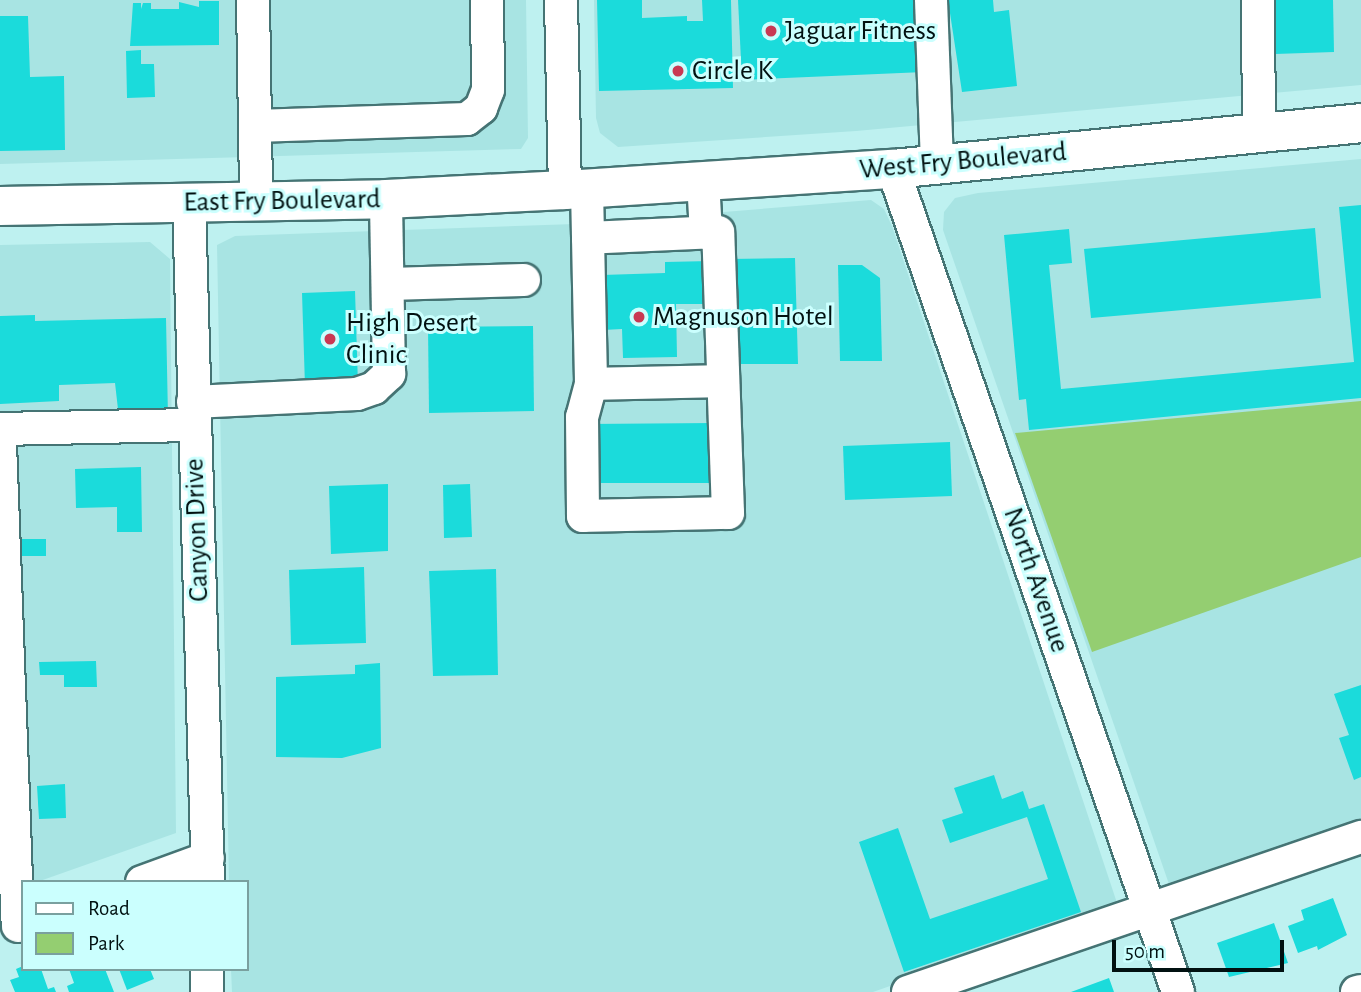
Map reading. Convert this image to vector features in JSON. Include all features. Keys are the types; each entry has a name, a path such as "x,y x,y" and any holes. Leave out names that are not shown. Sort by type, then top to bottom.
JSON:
{"main road":[{"name":"West Fry Boulevard","path":"576,189 893,169 1361,123"},
{"name":"East Fry Boulevard","path":"0,206 386,199 576,189"}],"street":[{"path":"253,0 256,201"},
{"path":"255,126 467,119 481,108 488,90 487,0"},
{"path":"561,0 576,189 588,238 592,384 582,417 583,516 728,513 718,232 588,238"},
{"path":"931,0 937,164"},
{"path":"1258,0 1259,133"},
{"name":"North Avenue","path":"893,169 1178,992"},
{"path":"704,181 706,233"},
{"path":"0,429 193,413 357,394 374,388 389,374 386,199"},
{"name":"Canyon Drive","path":"189,203 208,870"},
{"path":"389,284 524,280"},
{"path":"592,384 723,381"},
{"path":"0,443 13,927"},
{"path":"908,992 1361,837"},
{"path":"153,880 208,870"},
{"path":"206,992 207,971"}],"shaded area":[{"path":"0,0 526,0 528,138 521,149 0,164"},
{"path":"594,0 1361,0 1361,85 856,131 618,147 600,133 596,118"},
{"path":"1361,159 1361,824 1171,890 943,230 944,212 955,198 978,193"},
{"path":"871,200 884,209 892,226 1118,906 873,992 232,992 231,971 248,971 248,880 229,880 217,245 235,236 575,224"},
{"path":"150,242 170,259 176,833 43,880 21,880 21,888 0,895 0,245"}],"green space":[{"path":"1361,401 1361,557 1092,652 1015,433"}],"building":[{"path":"597,0 642,0 642,18 687,16 687,21 703,21 702,0 731,0 733,88 599,91"},
{"path":"738,0 920,0 924,72 742,80"},
{"path":"948,0 993,0 994,12 1009,10 1017,86 962,92"},
{"path":"1274,0 1333,0 1334,52 1275,54"},
{"path":"199,1 219,1 219,45 130,46 133,3 141,3 141,9 143,3 151,3 151,9 179,9 179,2 199,7"},
{"path":"0,16 28,16 30,77 64,76 65,150 0,151"},
{"path":"141,50 141,64 154,64 155,97 127,98 126,51"},
{"path":"1361,205 1361,398 1029,430 1026,399 1019,400 1004,235 1069,229 1072,263 1049,265 1061,389 1354,362 1339,207"},
{"path":"1315,228 1321,298 1091,318 1084,249"},
{"path":"795,258 798,364 731,364 729,259"},
{"name":"Magnuson Hotel","path":"711,261 712,304 676,304 677,357 623,358 622,329 603,330 602,275 665,273 665,262"},
{"path":"838,265 862,265 880,278 882,361 840,361"},
{"name":"High Desert Clinic","path":"355,291 358,385 305,386 302,293"},
{"path":"35,315 35,321 166,318 168,417 119,418 115,383 59,385 59,401 0,404 0,316"},
{"path":"533,326 534,411 429,413 428,327"},
{"path":"714,423 715,483 586,483 586,424"},
{"path":"950,442 952,496 845,500 843,446"},
{"path":"141,467 142,532 117,532 117,507 76,508 75,469"},
{"path":"388,484 388,551 331,554 329,486"},
{"path":"470,484 472,537 444,538 443,485"},
{"path":"21,539 46,539 46,556 21,556"},
{"path":"364,567 366,643 291,645 289,570"},
{"path":"496,569 498,675 433,676 429,571"},
{"path":"96,661 97,687 64,687 64,675 40,675 39,662"},
{"path":"380,663 381,748 342,758 276,757 276,677 355,674 355,665"},
{"path":"1361,685 1361,777 1354,780 1339,738 1349,735 1334,694"},
{"path":"994,775 1002,799 1023,791 1029,809 1044,804 1081,912 904,972 859,842 898,828 930,919 1048,879 1027,817 950,843 942,820 963,813 954,788"},
{"path":"65,784 66,818 39,819 37,786"},
{"path":"1333,898 1347,935 1318,950 1317,946 1298,953 1288,926 1304,920 1301,910"},
{"path":"1274,923 1288,963 1229,977 1217,943"},
{"path":"21,967 21,971 42,971 48,989 54,987 56,992 15,992 10,980 19,977 16,969"},
{"path":"70,971 106,971 114,992 69,992 67,986 74,983"},
{"path":"120,971 151,971 154,979 127,990"},
{"path":"1109,978 1114,992 1071,992"}],"place":[{"name":"Jaguar Fitness","path":"771,31"},
{"name":"Circle K","path":"678,71"},
{"name":"Magnuson Hotel","path":"639,317"},
{"name":"High Desert Clinic","path":"330,339"}]}
